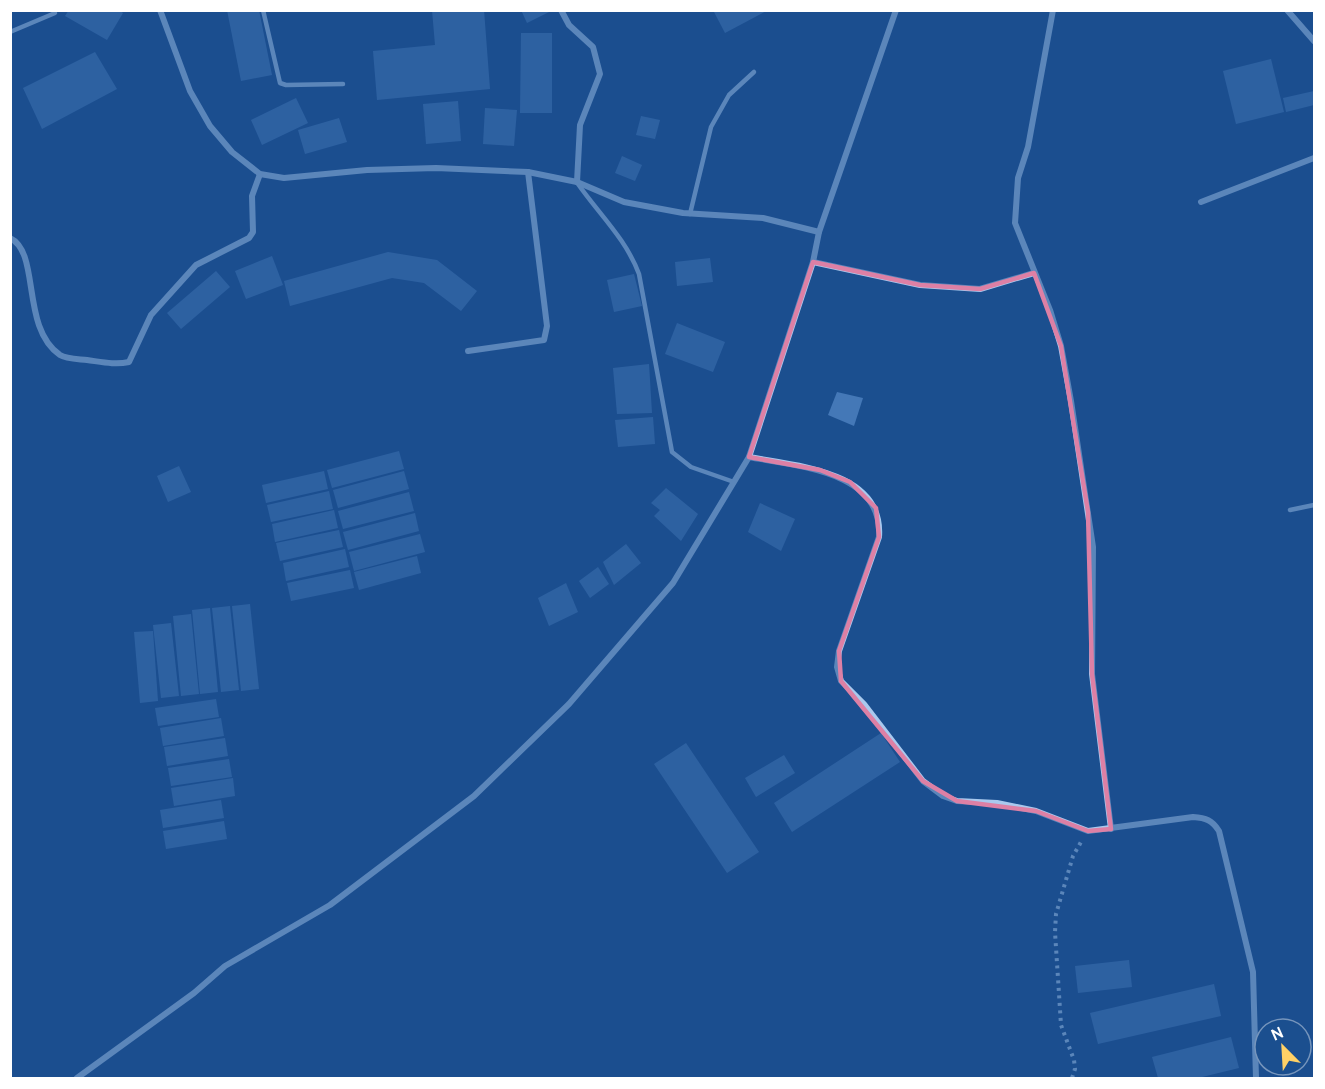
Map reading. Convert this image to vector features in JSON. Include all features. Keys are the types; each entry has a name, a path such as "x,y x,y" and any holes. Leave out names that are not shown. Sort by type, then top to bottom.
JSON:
{"street":[{"path":"159,10 190,91 210,126 239,159 260,174 284,178 367,170 436,168 528,172 577,182 624,202 690,214 763,218 819,232"},
{"path":"561,10 569,25 593,47 600,74 580,125 577,182"},
{"path":"77,1078 194,993 225,966 330,905 474,796 569,704 673,583 749,457 813,262 819,232 896,10"},
{"path":"1053,10 1028,147 1015,201 1015,223 1050,310 1061,345 1088,512 1093,547 1092,675 1111,828"},
{"path":"1287,10 1313,36"},
{"path":"1201,202 1314,158"},
{"path":"468,351 544,340 547,326 528,172"},
{"path":"10,238 24,251 33,309 43,336 61,356 118,364 129,362 151,315 196,266 249,238 253,232 252,196 260,174"},
{"path":"813,262 920,285 980,289 1034,273"},
{"path":"749,457 820,470 850,482 866,494 876,508 881,521 879,537 839,651 837,668 841,681 864,704 924,781 943,796 957,801 997,803 1036,811 1088,831 1193,817 1214,823 1219,831 1253,972 1256,1078"}],"lane":[{"path":"263,10 280,83 286,85 343,84"},
{"path":"10,32 55,13"},
{"path":"690,214 711,127 729,95 754,72"},
{"path":"577,182 615,229 633,257 639,274 672,452 691,466 734,482"},
{"path":"1290,510 1314,505"}],"path":[{"path":"1072,1078 1075,1069 1074,1060 1061,1025 1054,932 1056,914 1073,856 1088,831"}],"highlighted area":[{"path":"813,262 920,285 980,289 1034,273 1061,346 1088,512 1092,674 1111,829 1088,831 1036,811 957,801 923,781 841,681 839,651 879,537 876,508 850,482 820,470 749,457"}],"building":[{"path":"69,10 119,10 123,13 107,40 65,16"},
{"path":"227,10 259,10 272,75 241,81"},
{"path":"432,10 484,10 490,89 377,100 373,51 435,45"},
{"path":"521,10 553,10 527,23"},
{"path":"713,10 768,10 725,33"},
{"path":"521,33 552,33 552,113 520,113"},
{"path":"95,52 117,89 42,129 23,88"},
{"path":"1271,59 1284,112 1236,124 1223,71"},
{"path":"1314,91 1314,105 1286,112 1283,98"},
{"path":"296,98 308,123 262,145 251,120"},
{"path":"458,101 461,141 426,144 423,104"},
{"path":"485,108 517,110 514,146 483,144"},
{"path":"641,116 660,120 655,139 636,135"},
{"path":"339,118 347,142 305,154 298,130"},
{"path":"622,156 642,165 635,181 615,173"},
{"path":"388,252 437,260 477,291 461,311 424,283 392,278 290,306 284,281"},
{"path":"272,256 283,285 246,299 235,271"},
{"path":"710,258 713,282 677,286 675,262"},
{"path":"216,271 230,287 181,329 167,313"},
{"path":"634,274 642,306 614,312 607,280"},
{"path":"677,323 725,342 713,372 665,354"},
{"path":"649,364 652,413 617,414 613,368"},
{"path":"837,392 863,398 854,426 828,415"},
{"path":"653,417 655,444 618,447 615,420"},
{"path":"399,451 404,469 332,488 327,470"},
{"path":"179,466 191,492 168,502 157,476"},
{"path":"324,471 328,489 266,503 262,485"},
{"path":"404,471 409,489 338,508 333,490"},
{"path":"666,488 698,514 681,541 654,516 660,510 651,503"},
{"path":"329,491 333,509 271,522 267,505"},
{"path":"409,492 414,511 343,529 338,511"},
{"path":"760,503 795,519 781,551 748,532"},
{"path":"334,510 338,528 275,542 272,524"},
{"path":"415,513 419,531 348,550 343,532"},
{"path":"339,530 343,547 280,561 276,543"},
{"path":"420,534 425,552 354,571 349,552"},
{"path":"626,544 641,563 614,585 603,562"},
{"path":"345,549 349,567 286,581 283,563"},
{"path":"417,556 421,573 359,590 354,572"},
{"path":"598,567 609,584 590,598 579,581"},
{"path":"350,570 354,588 291,601 287,583"},
{"path":"566,583 578,612 549,626 538,598"},
{"path":"250,604 259,689 241,691 232,606"},
{"path":"230,606 239,690 221,692 212,608"},
{"path":"210,608 218,692 200,694 192,610"},
{"path":"191,614 199,694 181,696 173,616"},
{"path":"171,623 179,696 161,698 153,625"},
{"path":"153,631 158,701 140,703 134,632"},
{"path":"216,699 219,717 158,726 155,708"},
{"path":"221,718 224,736 163,746 160,728"},
{"path":"881,733 900,762 792,832 774,803"},
{"path":"225,738 228,756 167,766 164,747"},
{"path":"686,743 759,852 727,873 654,764"},
{"path":"784,755 795,773 756,797 745,778"},
{"path":"229,759 232,777 171,786 168,768"},
{"path":"233,778 235,796 174,806 171,788"},
{"path":"221,800 224,818 163,828 160,810"},
{"path":"224,821 227,839 166,849 163,831"},
{"path":"1129,960 1132,987 1078,993 1075,966"},
{"path":"1214,984 1221,1016 1098,1044 1090,1013"},
{"path":"1231,1037 1239,1068 1198,1078 1158,1078 1152,1057"}]}
